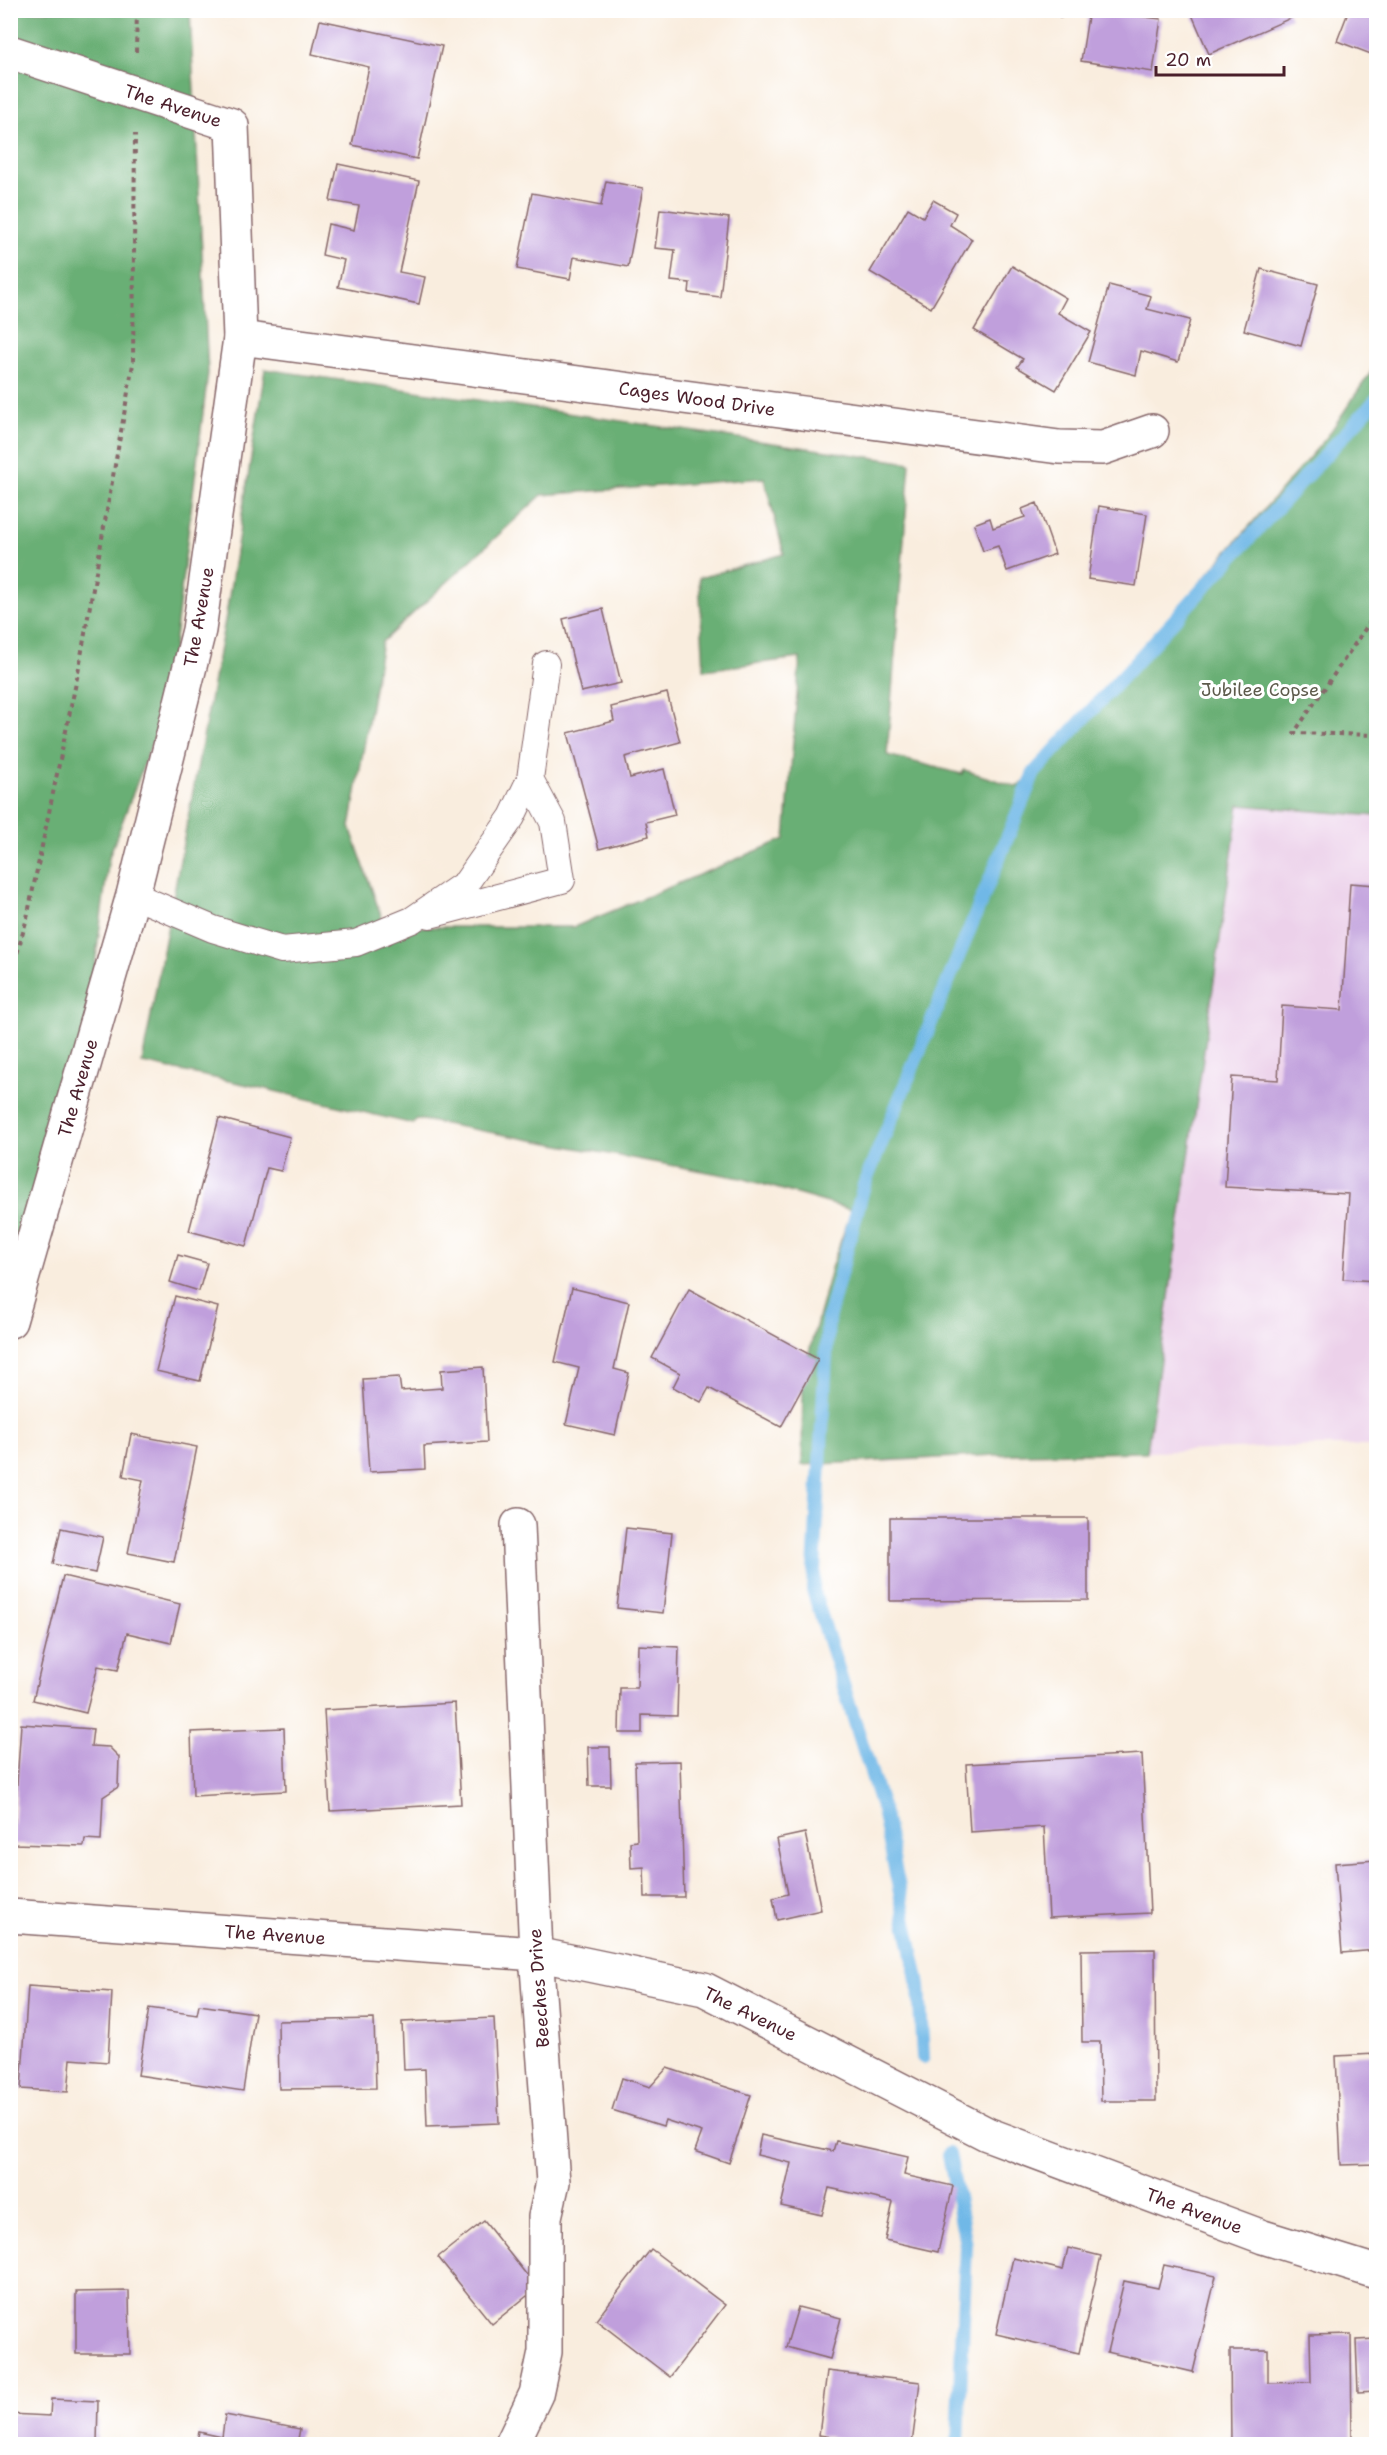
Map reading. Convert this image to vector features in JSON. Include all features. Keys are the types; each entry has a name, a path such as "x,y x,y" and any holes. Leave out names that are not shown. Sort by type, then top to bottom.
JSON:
{"street":[{"name":"The Avenue","path":"10,52 232,125 240,338 199,630 133,895 10,1321"},
{"name":"Cages Wood Drive","path":"240,338 1059,447 1102,448 1152,431"},
{"name":"Beeches Drive","path":"512,2445 536,2394 545,2352 545,2217 553,2182 536,1954 518,1525"},
{"name":"The Avenue","path":"10,1916 536,1954 704,1989 987,2134 1263,2237 1377,2272"}],"lane":[{"path":"412,920 466,883 512,817 530,779 546,664"},
{"path":"133,895 213,929 282,950 356,943 412,920 562,880 553,822 530,779"}],"path":[{"path":"10,979 27,918 78,673 133,364 137,10"},
{"path":"1377,613 1293,733 1377,735"}],"shaded area":[{"path":"1239,804 1376,816 1376,1446 1016,1454 885,1462"}],"green space":[{"path":"11,11 190,11 208,373 167,703 109,857 83,1057 11,1273"},
{"name":"Jubilee Copse","path":"1376,364 1376,816 1239,805 1147,1452 1016,1454 802,1465 803,1375 832,1265 852,1210 741,1178 417,1119 413,1124 253,1086 142,1063 226,615 265,369 910,463 887,755 962,774 964,770 1018,787 1099,699 1327,437","holes":["764,478 784,554 699,578 704,670 800,658 785,839 574,927 385,927 350,827 382,642 542,495"]}],"building":[{"path":"1050,10 1066,10 1061,18"},
{"path":"1089,10 1130,10 1130,15 1161,19 1153,72 1081,61"},
{"path":"1190,10 1287,10 1291,18 1209,54"},
{"path":"1349,10 1376,10 1376,56 1337,41"},
{"path":"320,20 442,46 417,159 352,145 369,67 312,54"},
{"path":"338,164 419,181 399,272 425,277 419,304 338,287 344,260 322,255 328,224 354,230 359,206 330,201"},
{"path":"606,181 643,188 628,267 574,257 570,279 517,269 532,193 601,206"},
{"path":"933,200 956,213 950,225 972,239 931,308 870,272 908,208 923,217"},
{"path":"660,209 729,218 720,297 689,293 690,283 671,281 675,250 655,248"},
{"path":"1012,266 1066,298 1058,313 1091,332 1056,390 1017,367 1023,359 974,330"},
{"path":"1261,269 1318,284 1301,346 1244,330"},
{"path":"1109,285 1151,296 1147,309 1190,320 1178,362 1141,351 1136,375 1088,362"},
{"path":"1037,503 1055,554 1007,571 998,546 983,551 974,524 990,518 993,528 1025,517 1022,509"},
{"path":"1099,506 1147,514 1136,586 1088,579"},
{"path":"603,609 621,683 581,692 563,619"},
{"path":"667,693 680,742 625,757 630,778 664,769 675,815 646,822 649,836 599,849 568,733 614,721 611,707"},
{"path":"1350,883 1376,885 1376,1281 1343,1279 1349,1194 1225,1187 1232,1077 1278,1080 1282,1006 1342,1010"},
{"path":"219,1118 290,1137 281,1171 267,1168 246,1246 189,1231"},
{"path":"178,1255 207,1263 199,1291 170,1282"},
{"path":"572,1288 629,1302 614,1369 629,1373 615,1435 566,1424 579,1368 555,1362"},
{"path":"689,1289 818,1359 781,1427 709,1388 701,1402 673,1387 680,1373 652,1358"},
{"path":"175,1296 218,1307 200,1381 156,1371"},
{"path":"483,1367 487,1442 424,1446 425,1469 369,1472 363,1379 399,1377 401,1391 442,1388 441,1370"},
{"path":"131,1434 197,1447 174,1562 128,1553 143,1480 123,1476"},
{"path":"890,1518 1088,1518 1088,1600 890,1601"},
{"path":"61,1528 103,1537 95,1573 53,1564"},
{"path":"626,1528 672,1533 663,1613 617,1608"},
{"path":"63,1576 180,1604 171,1643 127,1633 118,1670 98,1666 86,1713 33,1700"},
{"path":"638,1645 679,1647 677,1716 642,1715 642,1733 619,1733 620,1688 637,1688"},
{"path":"455,1703 461,1804 330,1811 324,1710"},
{"path":"21,1724 93,1729 91,1746 109,1747 119,1757 118,1787 103,1797 101,1840 85,1839 84,1846 13,1844"},
{"path":"284,1728 286,1791 193,1796 191,1732"},
{"path":"588,1747 610,1747 611,1786 589,1786"},
{"path":"1142,1754 1150,1913 1049,1918 1044,1827 970,1832 966,1764"},
{"path":"680,1761 684,1897 645,1897 644,1867 631,1868 630,1842 637,1841 635,1762"},
{"path":"805,1833 821,1910 777,1920 773,1898 788,1894 777,1839"},
{"path":"1376,1860 1376,1950 1342,1953 1335,1863"},
{"path":"1155,1949 1156,2101 1101,2101 1100,2042 1082,2042 1081,1950"},
{"path":"28,1986 112,1992 108,2062 71,2059 68,2092 21,2089"},
{"path":"199,2005 255,2013 243,2091 138,2075 149,2008 197,2015"},
{"path":"494,2018 499,2123 427,2126 425,2069 404,2070 402,2022"},
{"path":"374,2019 376,2088 279,2089 278,2021"},
{"path":"1376,2054 1376,2164 1341,2165 1336,2056"},
{"path":"667,2068 751,2095 729,2163 695,2151 702,2132 665,2120 663,2126 612,2110 622,2078 650,2087"},
{"path":"761,2135 833,2151 836,2141 908,2157 904,2175 953,2186 938,2252 885,2240 893,2202 829,2188 822,2215 781,2206 791,2163 757,2155"},
{"path":"484,2221 537,2288 492,2324 438,2257"},
{"path":"1068,2248 1101,2256 1079,2353 996,2334 1013,2258 1063,2270"},
{"path":"651,2249 725,2305 670,2377 596,2320"},
{"path":"1164,2265 1216,2276 1193,2372 1107,2352 1124,2281 1158,2288"},
{"path":"129,2291 130,2354 76,2354 76,2292"},
{"path":"798,2307 841,2318 830,2359 786,2347"},
{"path":"1351,2334 1352,2444 1231,2444 1230,2350 1268,2350 1268,2383 1311,2382 1310,2335"},
{"path":"1376,2339 1376,2391 1358,2392 1356,2340"},
{"path":"827,2371 920,2382 912,2444 877,2444 819,2435"},
{"path":"51,2399 98,2401 97,2444 10,2444 10,2414 50,2416"},
{"path":"225,2415 300,2429 297,2444 196,2444 199,2432 222,2437"}],"waterway":[{"path":"923,2057 919,1985 883,1810 813,1590 828,1319 864,1185 1034,773 1376,400"},
{"path":"949,2154 966,2245 958,2444"}]}
